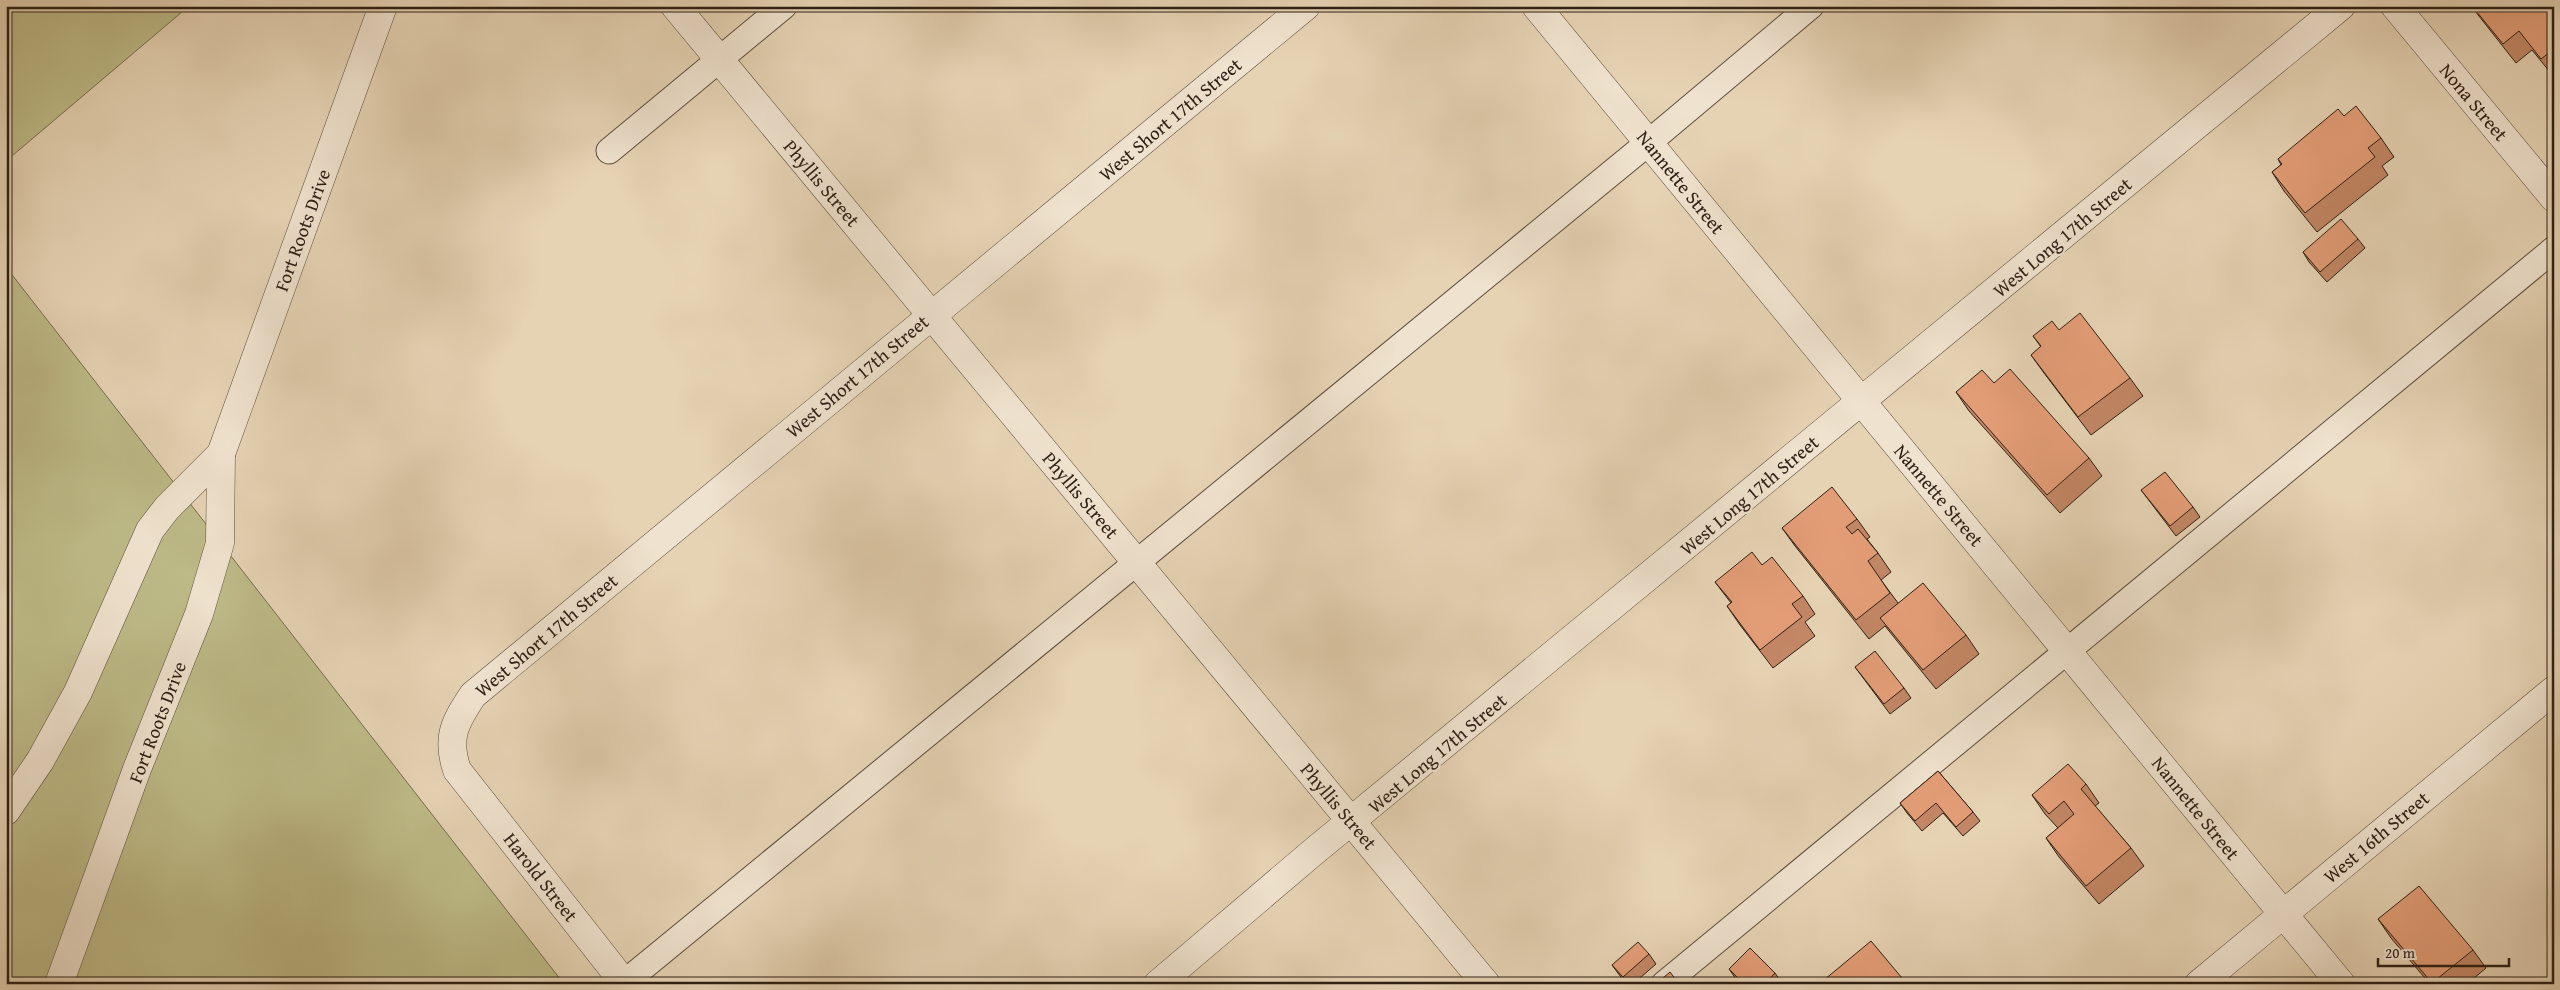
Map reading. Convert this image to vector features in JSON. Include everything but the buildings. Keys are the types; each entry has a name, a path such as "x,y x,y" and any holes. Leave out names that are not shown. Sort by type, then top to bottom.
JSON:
{"street":[{"name":"Fort Roots Drive","path":"59,984 137,769 199,614 220,543 222,454 383,6"},
{"name":"Phyllis Street","path":"674,6 720,59 1486,984"},
{"name":"West Short 17th Street","path":"457,770 451,752 452,737 457,719 473,694 1306,6"},
{"name":"Nannette Street","path":"1536,6 2341,984"},
{"name":"West Long 17th Street","path":"1158,984 1312,853 2341,6"},
{"name":"Nona Street","path":"2395,6 2554,198"},
{"name":"Fort Roots Drive","path":"6,811 40,761 78,692 150,530 167,508 222,454"},
{"name":"West 16th Street","path":"2198,984 2554,690"},
{"name":"Harold Street","path":"457,770 624,983"}],"lane":[{"path":"609,151 784,6"},
{"path":"624,983 1648,143 1811,6"},
{"path":"1664,984 2554,249"}],"shaded area":[{"path":"6,6 189,6 6,161"},
{"path":"6,267 564,984 6,984"}]}
